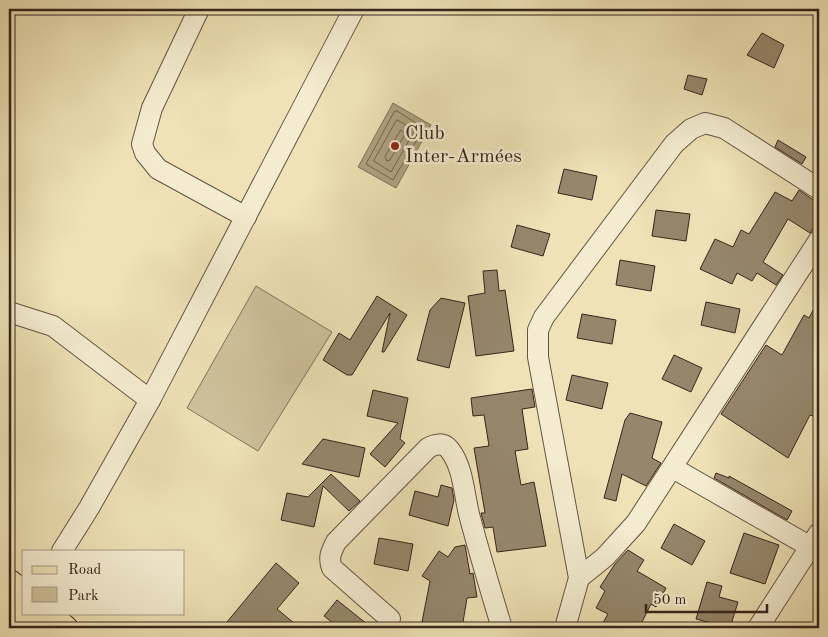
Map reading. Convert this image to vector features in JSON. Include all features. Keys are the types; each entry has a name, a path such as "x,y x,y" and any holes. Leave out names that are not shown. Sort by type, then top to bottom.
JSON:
{"main road":[{"path":"9,582 22,608"},
{"path":"48,614 65,628"}],"street":[{"path":"199,9 152,108 142,144 158,169 246,217"},
{"path":"63,550 90,508 150,400 354,9"},
{"path":"564,628 579,578 538,357 538,330 544,317 674,144 691,129 705,123 724,128 819,189"},
{"path":"579,578 605,557 636,523 819,240"},
{"path":"9,312 53,326 150,400"},
{"path":"391,625 332,568 329,560 331,552 336,542 428,448 442,445 448,448 453,455 461,479 469,516 502,628"},
{"path":"673,468 814,539 758,628"}],"green space":[{"path":"256,286 332,332 258,451 187,408"}],"water":[{"name":"Club Inter-Armées","path":"393,103 431,125 396,188 358,167"}],"building":[{"path":"762,33 784,45 774,68 747,55"},
{"path":"688,75 707,79 702,95 684,89"},
{"path":"778,140 806,157 802,164 775,147"},
{"path":"564,169 597,176 592,200 558,193"},
{"path":"799,190 819,204 819,220 810,233 788,219 763,262 783,275 776,285 757,273 752,281 737,273 732,284 700,269 715,239 733,247 741,230 749,234 775,192 792,201"},
{"path":"656,210 690,214 686,241 652,236"},
{"path":"517,225 550,234 543,256 511,247"},
{"path":"620,260 655,266 651,291 616,285"},
{"path":"497,270 499,291 505,290 514,351 476,356 468,296 485,293 483,271"},
{"path":"377,296 407,315 384,352 382,352 390,313 352,375 347,375 323,360 339,333 350,340"},
{"path":"441,298 465,303 449,368 417,360 430,310"},
{"path":"819,299 819,418 810,415 788,458 721,414 766,345 782,355 804,315 809,318"},
{"path":"706,302 740,309 735,333 701,325"},
{"path":"582,314 616,320 612,344 577,338"},
{"path":"674,355 702,368 691,392 662,379"},
{"path":"572,375 608,383 602,409 566,400"},
{"path":"532,389 535,407 522,409 528,449 515,451 521,485 534,482 546,546 497,552 493,527 485,528 481,513 485,513 474,448 489,446 484,415 473,416 471,398"},
{"path":"373,390 408,398 400,439 405,443 385,467 370,454 398,423 367,416"},
{"path":"630,413 662,422 652,458 661,463 646,486 622,474 616,501 604,498 625,420"},
{"path":"323,439 365,448 359,477 302,464"},
{"path":"716,473 729,478 729,476 792,511 787,520 714,478"},
{"path":"331,474 360,501 349,511 323,486 314,527 281,520 287,493 308,497"},
{"path":"441,485 452,488 454,500 448,526 409,515 415,491 438,497"},
{"path":"674,524 705,541 692,565 661,548"},
{"path":"744,533 779,545 765,584 730,573"},
{"path":"379,538 413,544 408,571 374,564"},
{"path":"465,545 470,574 473,573 477,597 467,598 462,628 422,622 430,581 422,576 439,551 448,557 455,547"},
{"path":"628,550 644,560 637,571 666,588 656,607 651,604 639,628 600,628 608,614 596,608 605,591 600,587 615,564"},
{"path":"276,563 299,583 277,609 300,628 222,628"},
{"path":"707,582 722,586 719,597 738,602 730,628 696,619"},
{"path":"337,600 372,628 339,628 324,616"}],"place":[{"name":"Club Inter-Armées","path":"395,146"}]}
